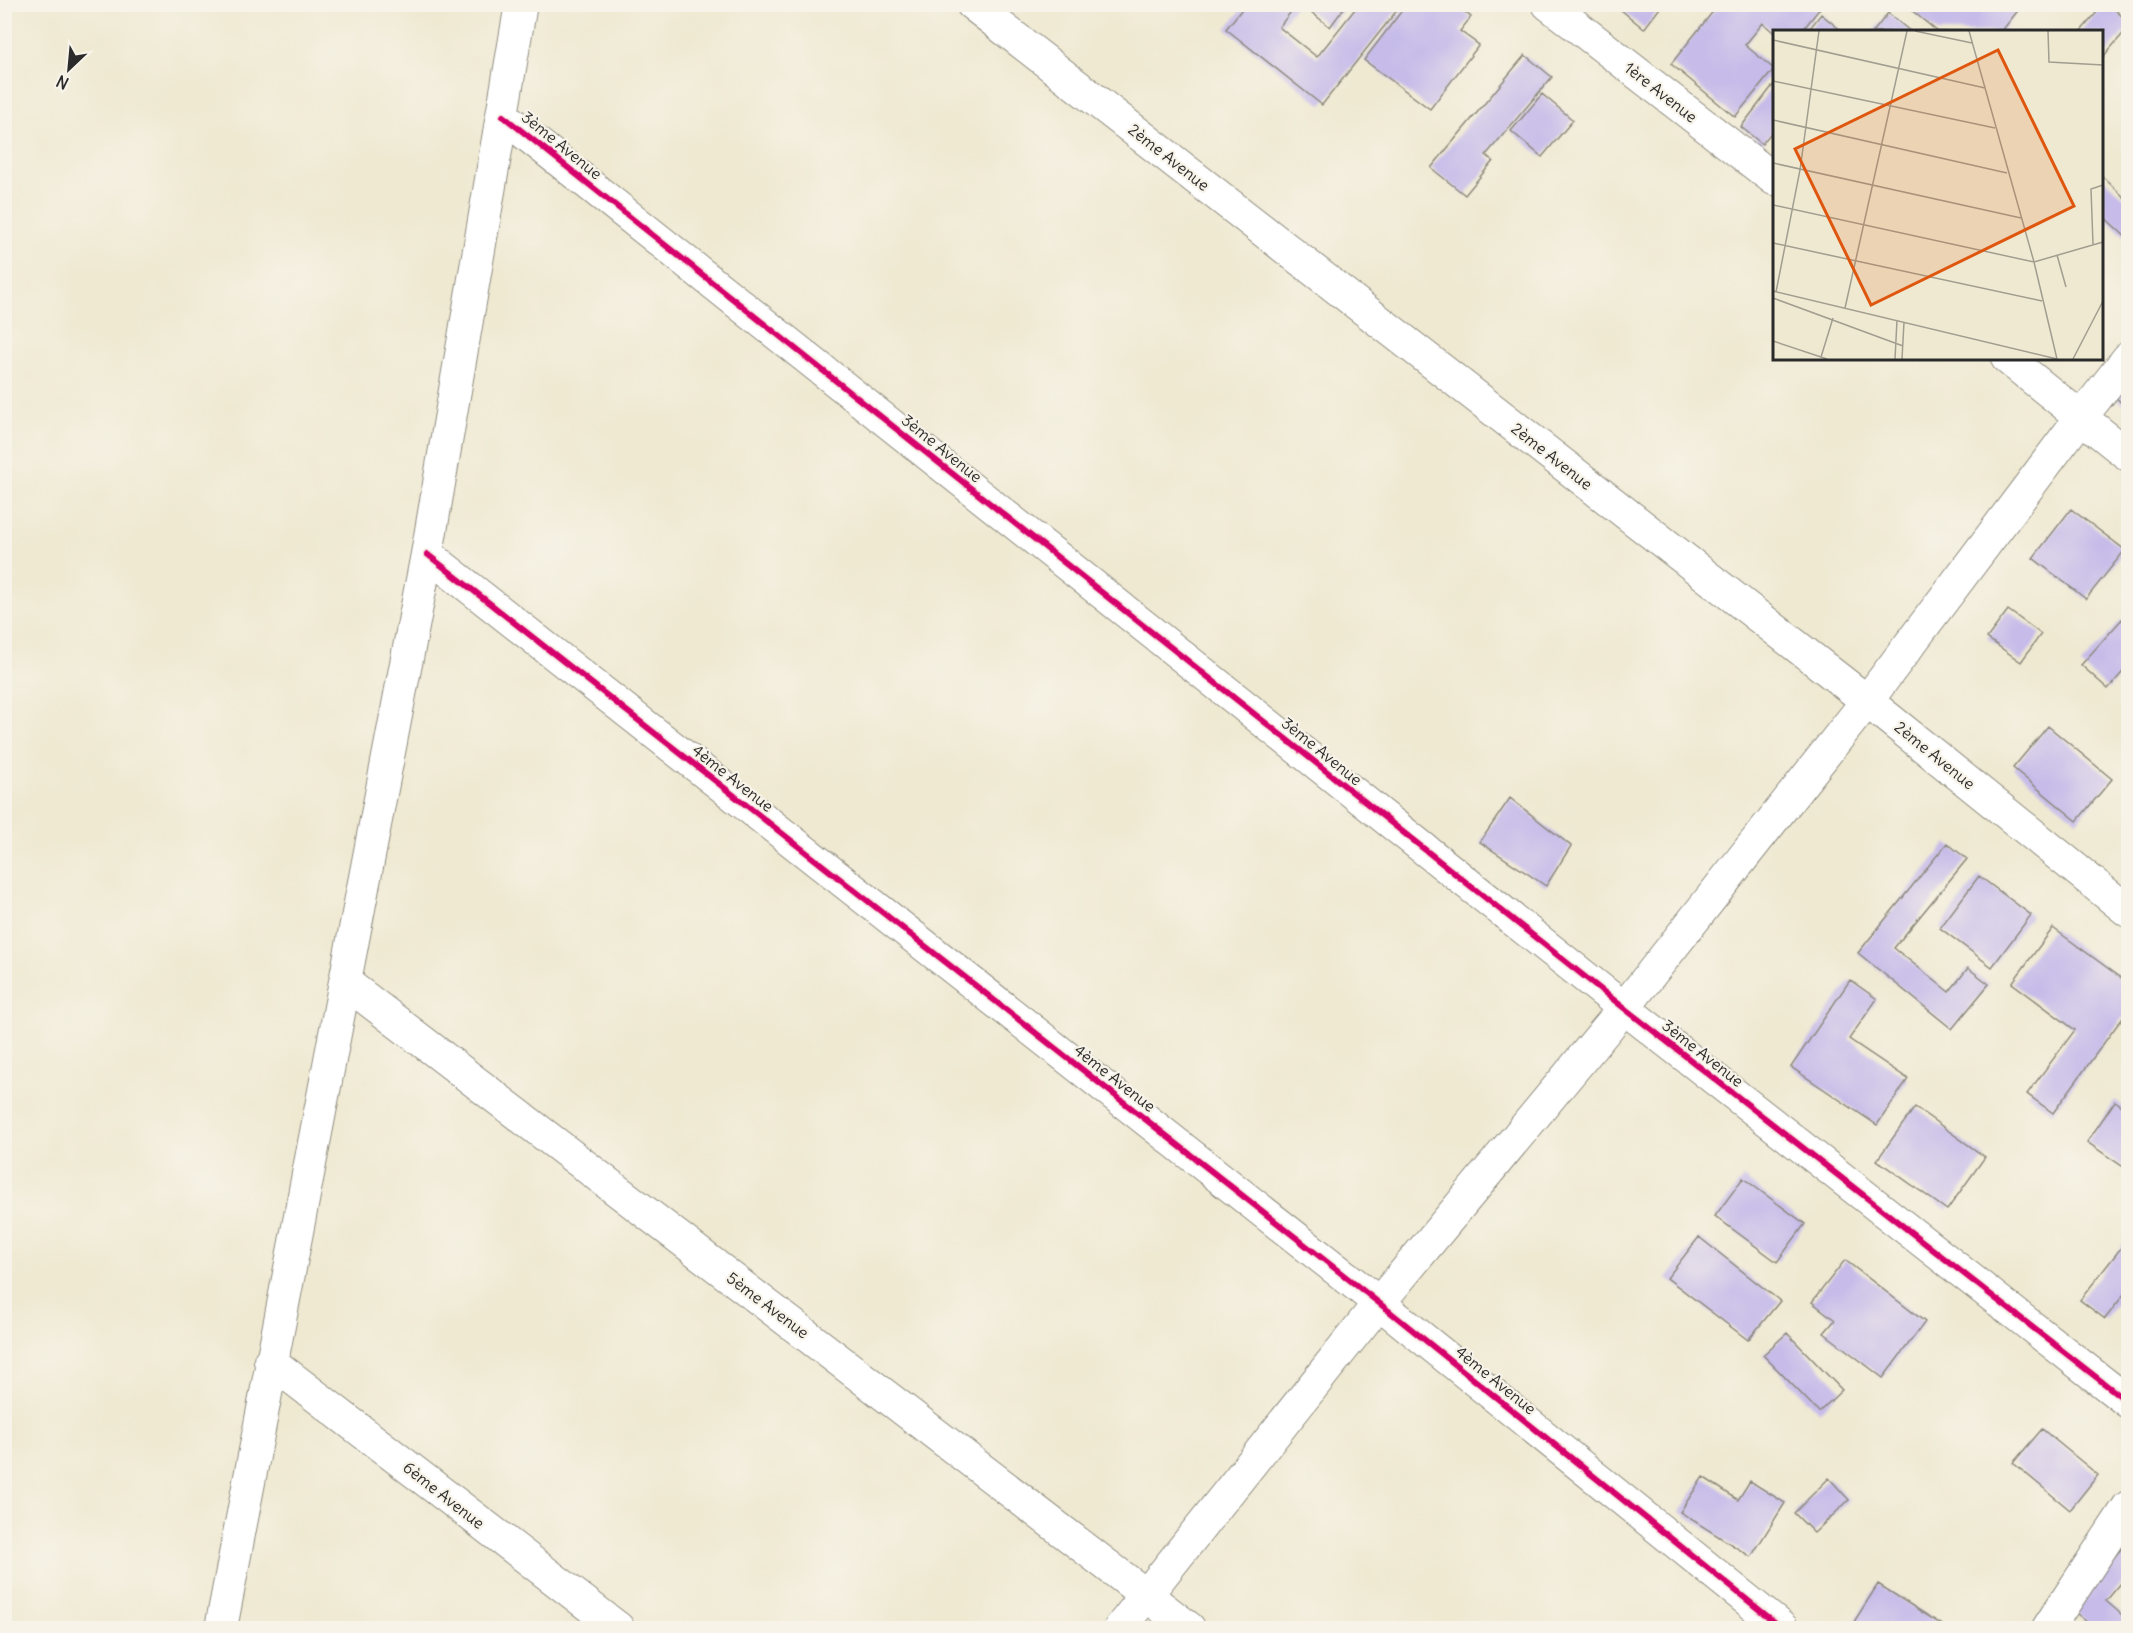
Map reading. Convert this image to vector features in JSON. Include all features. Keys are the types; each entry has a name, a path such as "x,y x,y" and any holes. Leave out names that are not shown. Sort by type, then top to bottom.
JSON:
{"street":[{"path":"221,1629 270,1361 346,983 427,554 521,4"},
{"name":"2ème Avenue","path":"972,4 1867,701 2128,911"},
{"name":"1ère Avenue","path":"1548,4 1773,178"},
{"name":"3ème Avenue","path":"503,116 1624,1008 2128,1402"},
{"path":"1120,1629 1379,1303 1624,1008 1867,701 2128,358"},
{"path":"2010,360 2128,455"},
{"name":"4ème Avenue","path":"427,554 1379,1303 1782,1629"},
{"name":"5ème Avenue","path":"346,983 1189,1629"},
{"name":"6ème Avenue","path":"270,1361 618,1629"},
{"path":"2048,1629 2128,1507"}],"building":[{"path":"1246,4 1297,4 1279,27 1317,57 1359,4 1392,4 1398,9 1322,105 1226,29"},
{"path":"1301,4 1347,4 1330,27"},
{"path":"1407,4 1454,4 1471,17 1460,31 1479,45 1430,109 1364,60"},
{"path":"1614,4 1663,4 1644,29"},
{"path":"1719,4 1818,4 1821,7 1803,30 1773,30 1773,32 1763,23 1745,45 1773,70 1735,117 1671,64"},
{"path":"1904,4 2015,4 2020,8 2003,30 1936,30"},
{"path":"2104,4 2109,4 2128,22 2128,28 2103,57 2103,30 2082,30"},
{"path":"1888,13 1909,30 1875,30"},
{"path":"1821,14 1841,30 1809,30"},
{"path":"1525,55 1552,77 1486,155 1493,161 1465,195 1431,168"},
{"path":"1773,85 1773,130 1762,144 1741,127"},
{"path":"1542,94 1573,120 1542,157 1511,131"},
{"path":"2103,177 2128,201 2128,239 2103,216"},
{"path":"2128,372 2128,409 2111,393"},
{"path":"2071,509 2125,550 2086,599 2033,558"},
{"path":"2008,610 2041,634 2021,662 1987,638"},
{"path":"2122,619 2128,625 2128,666 2108,689 2081,665"},
{"path":"2048,726 2112,779 2077,821 2013,768"},
{"path":"1510,798 1571,846 1546,886 1480,842"},
{"path":"1947,843 1967,859 1894,948 1949,992 1968,968 1989,984 1952,1029 1858,953"},
{"path":"1979,876 2031,915 1992,967 1940,928"},
{"path":"2053,928 2128,983 2128,1010 2053,1113 2027,1094 2075,1030 2012,983"},
{"path":"1850,980 1877,999 1849,1039 1908,1079 1877,1125 1791,1067"},
{"path":"2115,1101 2128,1110 2128,1170 2087,1142"},
{"path":"1915,1107 1985,1157 1947,1210 1877,1160"},
{"path":"1743,1178 1805,1224 1777,1262 1715,1216"},
{"path":"1699,1237 1780,1301 1748,1340 1667,1278"},
{"path":"2128,1239 2128,1289 2105,1319 2080,1300"},
{"path":"1845,1260 1925,1322 1883,1378 1824,1333 1835,1320 1812,1302"},
{"path":"1787,1333 1842,1390 1819,1412 1763,1355"},
{"path":"2042,1429 2098,1475 2070,1510 2013,1463"},
{"path":"1703,1477 1738,1500 1750,1481 1785,1503 1751,1557 1680,1512"},
{"path":"1829,1478 1849,1500 1814,1533 1794,1513"},
{"path":"2128,1541 2128,1575 2106,1601 2128,1620 2128,1628 2094,1628 2070,1608"},
{"path":"1878,1584 1947,1628 1850,1628"}],"cycle path":[{"path":"503,116 1624,1008 2128,1402"},
{"path":"427,554 1379,1303 1782,1628"}]}
